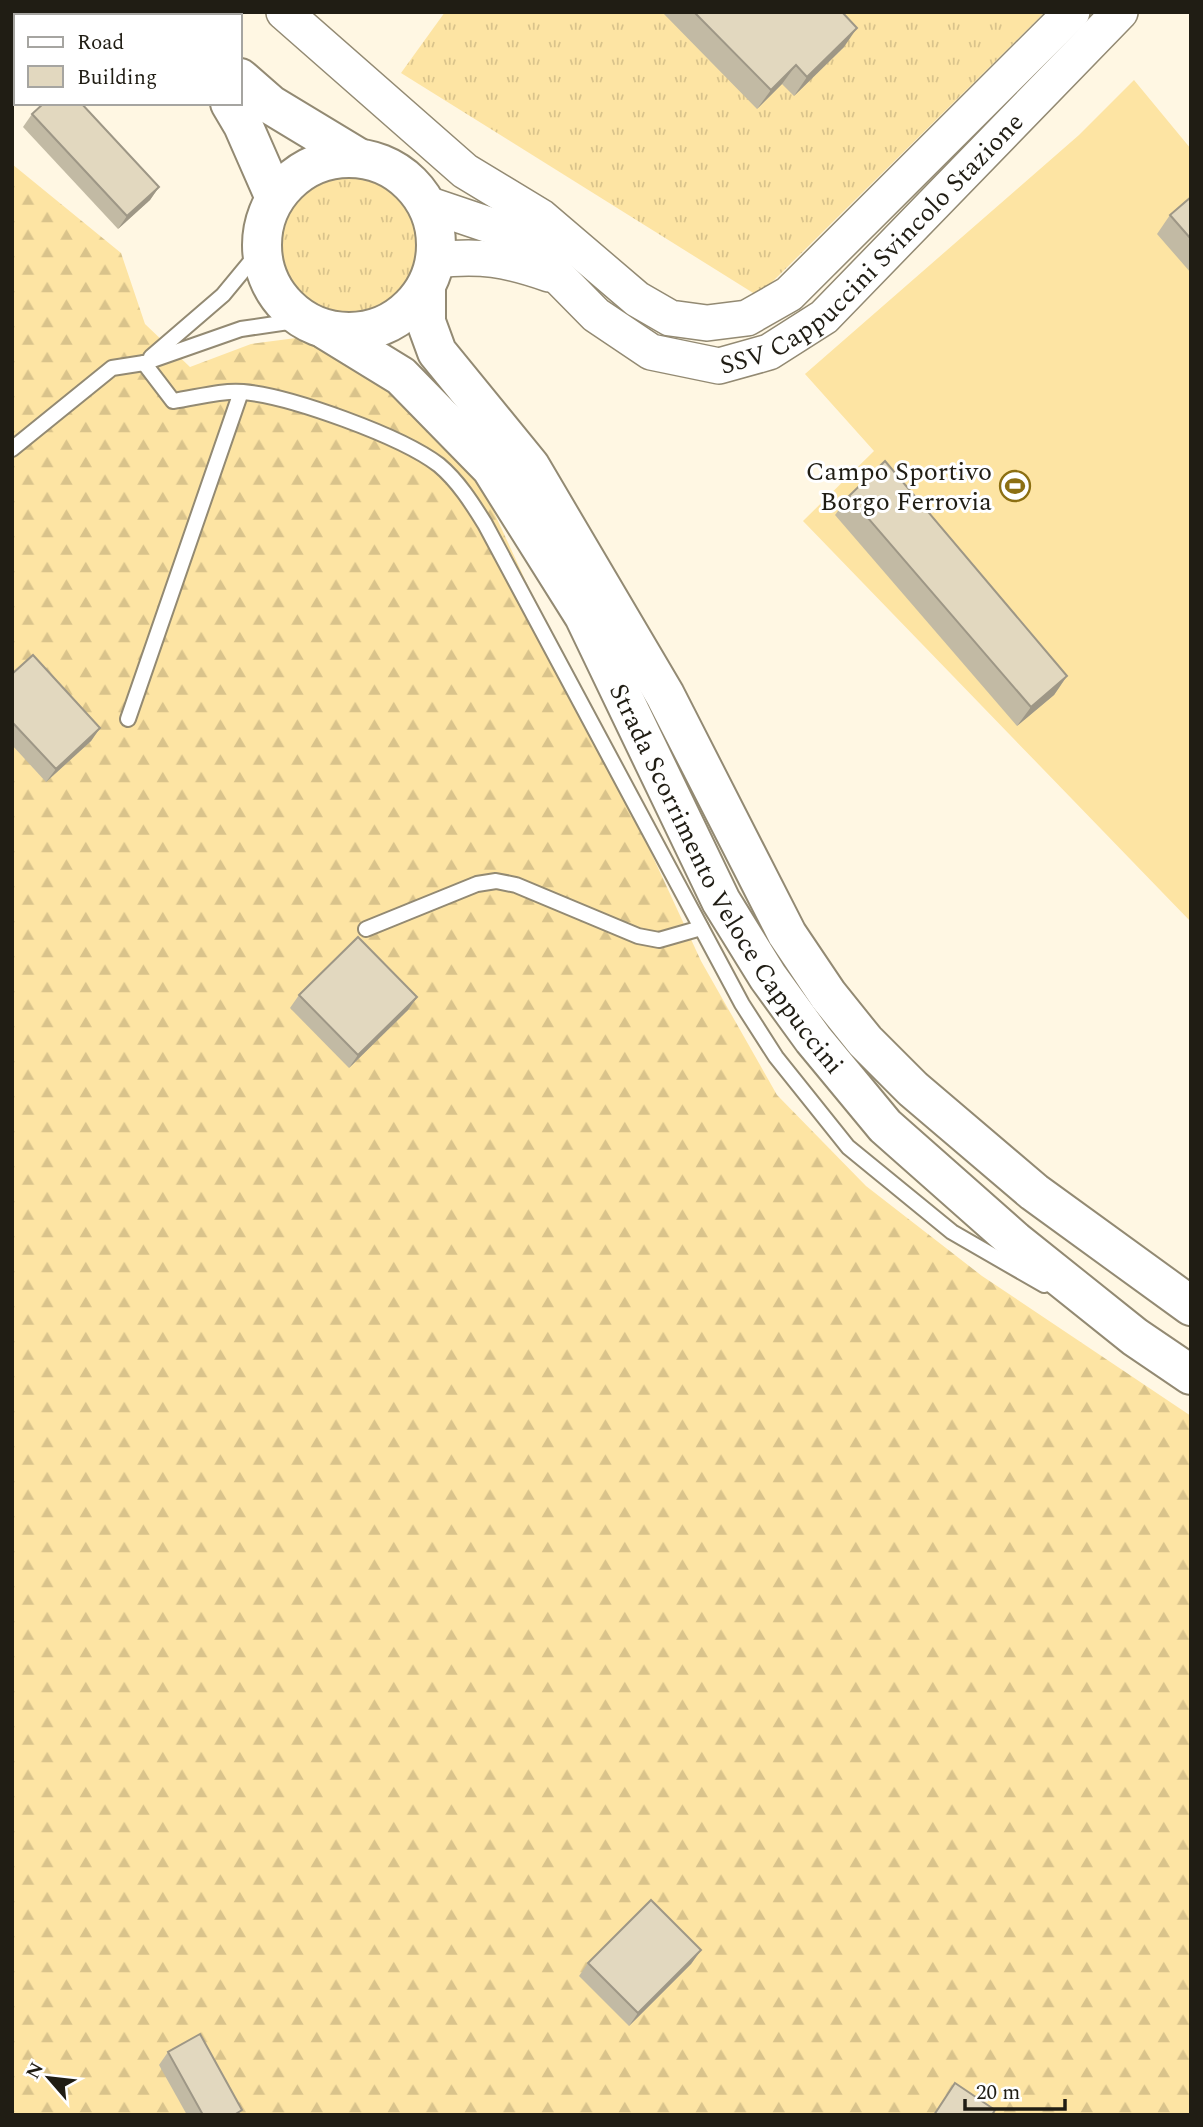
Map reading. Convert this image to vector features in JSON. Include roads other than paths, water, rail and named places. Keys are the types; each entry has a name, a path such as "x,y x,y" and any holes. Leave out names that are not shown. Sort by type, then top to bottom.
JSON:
{"main road":[{"path":"242,80 271,105 357,157 385,164 409,181 427,204 436,231 431,274 407,311 383,326 355,333 314,325 281,301 267,276 261,249 264,223 275,198 297,175 325,160 357,157"},
{"path":"231,105 243,125 275,198"},
{"name":"Strada Scorrimento Veloce Cappuccini","path":"431,274 426,323 437,352 530,466 665,695 787,934 828,995 865,1041 923,1098 1034,1192 1191,1306"},
{"name":"Strada Scorrimento Veloce Cappuccini","path":"314,325 401,376 491,468 583,616 721,901 768,977 813,1039 885,1126 1015,1241 1135,1337 1191,1375"}],"street":[{"path":"284,12 465,171 541,218 637,299 670,318 707,324 747,318 789,294 1072,12"},
{"name":"SSV Cappuccini Svincolo Stazione","path":"427,204 495,227 533,250 596,315 651,352 719,366 769,352 824,317 1120,12"},
{"path":"431,274 471,256 512,262 559,278"}],"lane":[{"path":"144,363 223,295 261,249"},
{"path":"12,449 112,368 144,363 241,329 314,325"},
{"path":"144,363 173,401 241,392 261,395 324,412 412,447 440,466 469,497 584,706 742,1004 776,1057 848,1147 952,1232 1135,1337"},
{"path":"128,719 241,392"},
{"path":"366,929 477,884 496,881 516,885 638,936 659,940 701,928"}],"place":[{"name":"Campo Sportivo Borgo Ferrovia","path":"1015,486"}]}
